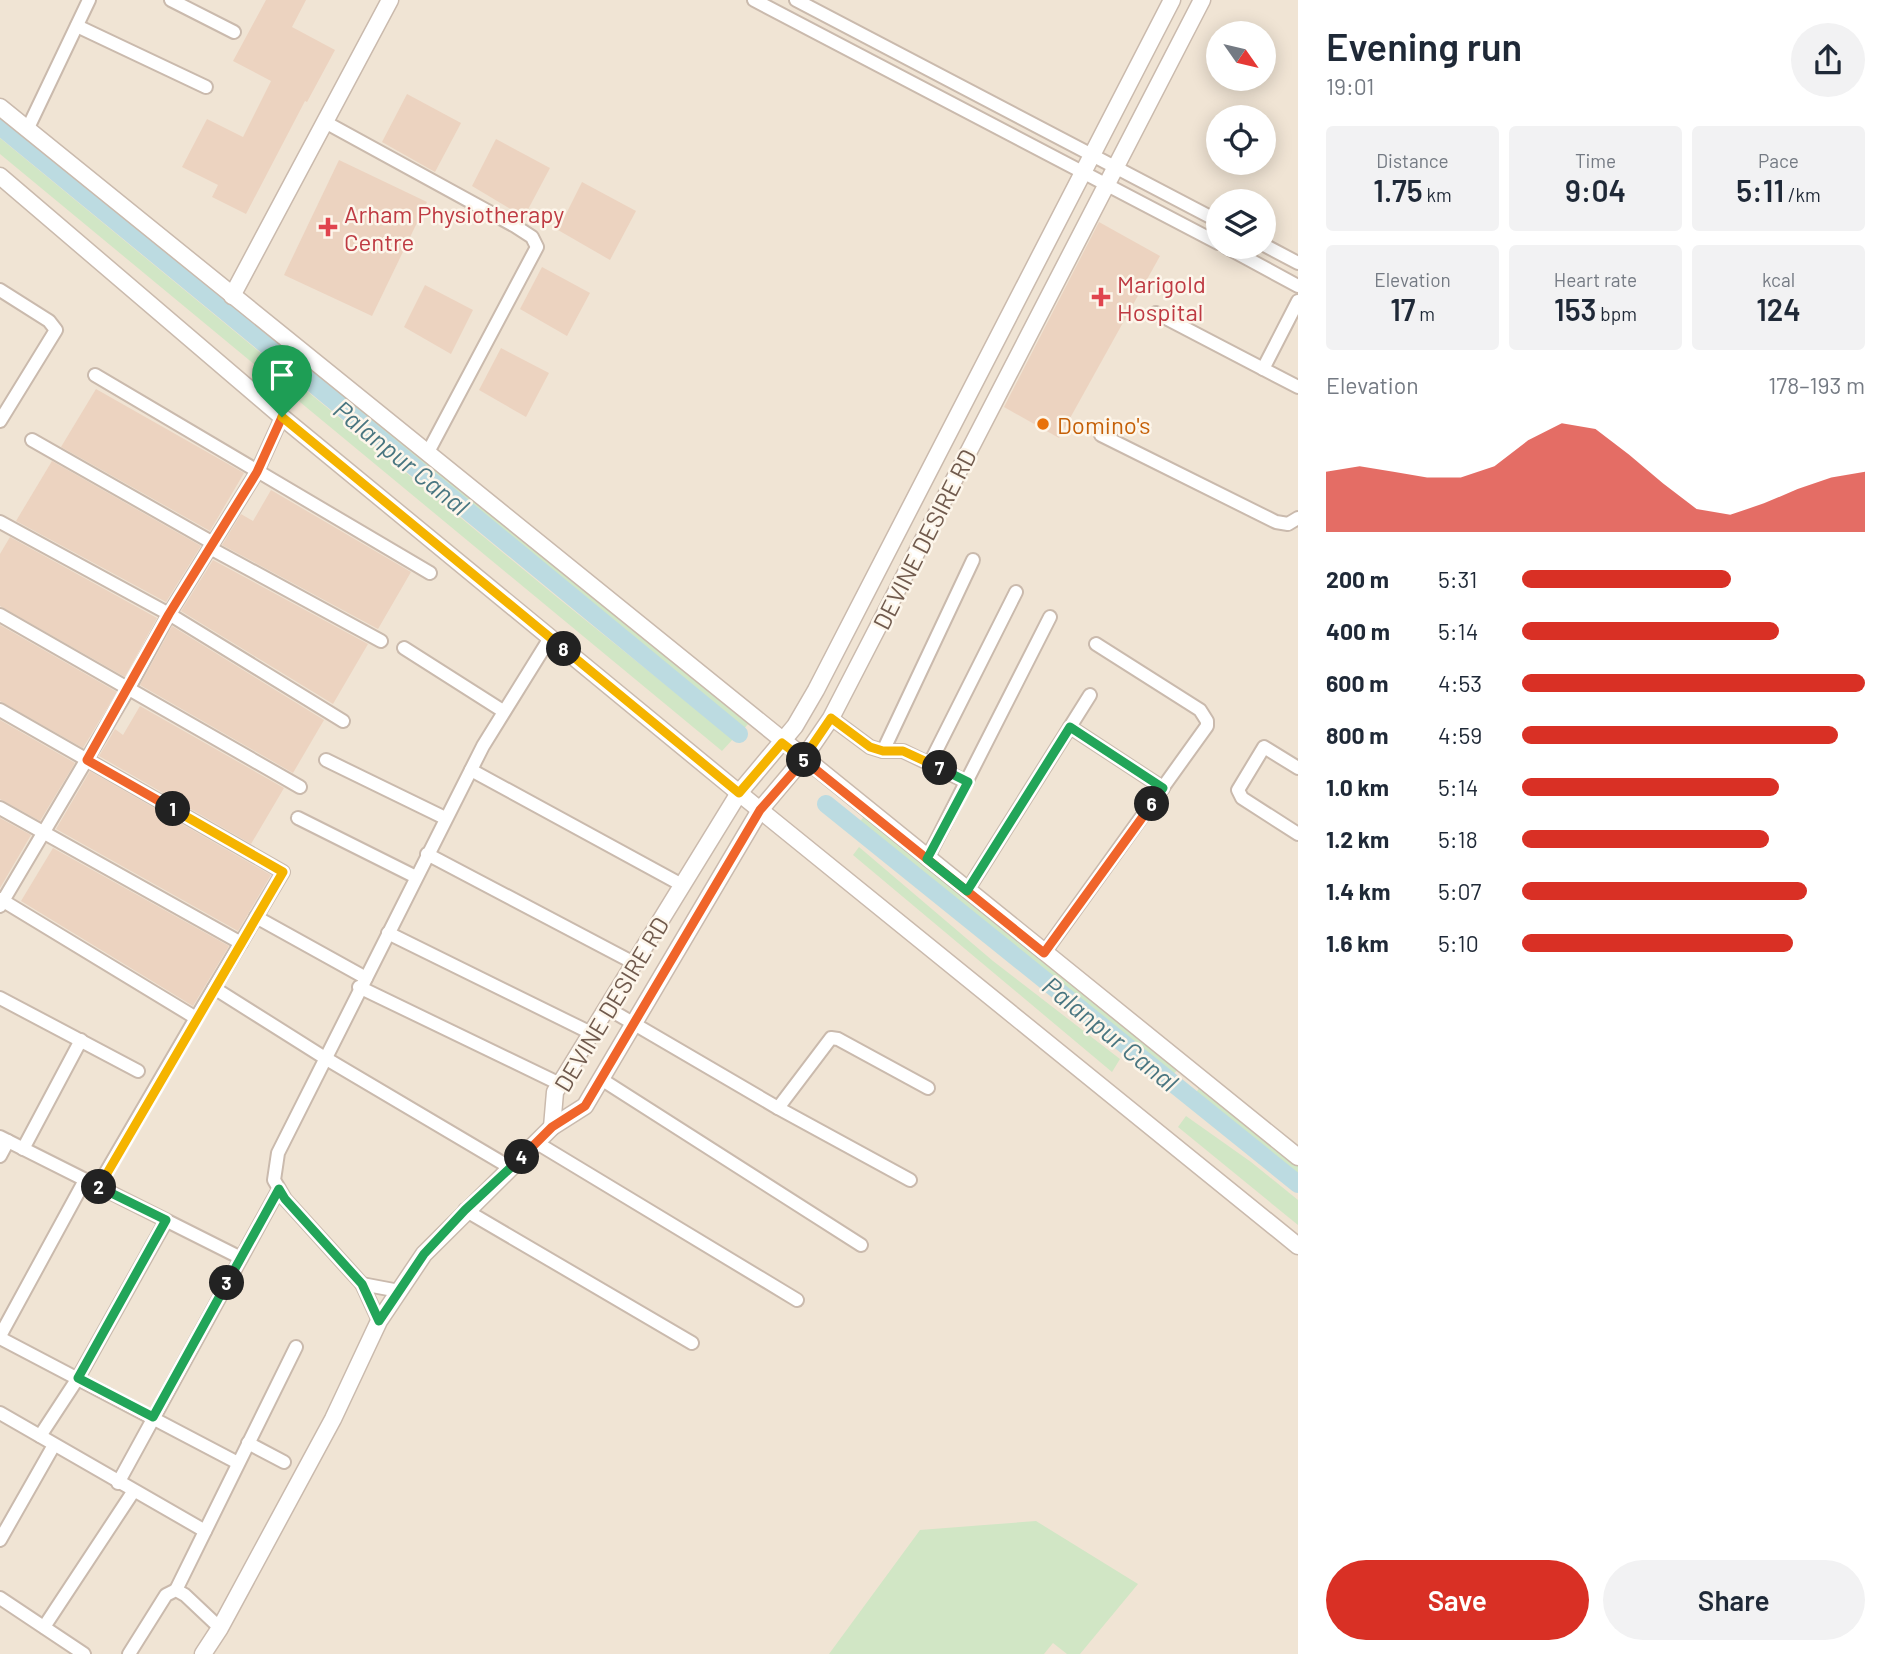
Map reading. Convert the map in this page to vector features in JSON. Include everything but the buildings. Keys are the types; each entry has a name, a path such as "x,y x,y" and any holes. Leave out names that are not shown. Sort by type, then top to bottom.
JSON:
{"street":[{"path":"27,130 89,0"},
{"path":"171,0 234,32"},
{"path":"232,296 390,0"},
{"path":"754,0 1206,236"},
{"path":"796,0 1206,214"},
{"name":"DEVINE DESIRE RD","path":"552,1127 555,1092 739,793 782,743 816,690 1172,0"},
{"name":"DEVINE DESIRE RD","path":"552,1127 585,1106 760,810 803,759 831,718 1202,0"},
{"path":"77,26 206,87"},
{"path":"846,47 855,31"},
{"path":"967,110 976,94"},
{"path":"0,107 782,743 1298,1157"},
{"path":"325,122 515,226 532,237 537,247 426,454"},
{"path":"0,176 282,417 550,638 1298,1246"},
{"path":"1192,228 1200,211"},
{"path":"1276,251 1298,263"},
{"path":"1248,259 1298,286"},
{"path":"0,290 49,321 55,330 0,421"},
{"path":"1263,369 1298,301"},
{"path":"1156,313 1298,387"},
{"path":"95,375 430,573"},
{"path":"196,1018 1,902 44,834 169,614 257,472 282,417"},
{"path":"1101,435 1276,522 1288,524 1298,518"},
{"path":"32,440 211,546 381,641"},
{"path":"0,522 169,614 343,721"},
{"path":"883,751 973,560"},
{"path":"930,763 1016,592"},
{"path":"0,615 300,787"},
{"path":"927,859 1050,617"},
{"path":"379,1321 362,1284 285,1199 274,1180 278,1153 445,818 503,711 550,638"},
{"path":"1044,953 1207,726 1200,710 1096,644"},
{"path":"404,648 503,711"},
{"path":"967,891 1090,695"},
{"path":"0,710 283,872 98,1186"},
{"path":"831,718 870,747 883,751 903,751 968,782"},
{"path":"1070,727 1163,788"},
{"path":"1298,768 1264,747 1238,790 1242,798 1298,834"},
{"path":"326,760 445,818"},
{"path":"471,770 682,885"},
{"path":"0,808 241,943"},
{"path":"298,818 416,877"},
{"path":"427,854 634,963"},
{"path":"256,917 363,983 560,1084"},
{"path":"388,933 592,1033"},
{"path":"215,988 326,1058 511,1168"},
{"path":"0,998 138,1071"},
{"path":"607,1008 778,1108 911,1180"},
{"path":"778,1108 831,1038 838,1039 928,1088"},
{"path":"23,1149 81,1040"},
{"path":"601,1079 861,1245"},
{"path":"203,1654 220,1628 333,1419 379,1321 424,1254 465,1210 552,1127"},
{"path":"0,1156 4,1139 241,1258"},
{"path":"537,1143 797,1300"},
{"path":"85,1180 0,1337 239,1463"},
{"path":"118,1483 279,1189"},
{"path":"465,1210 692,1343"},
{"path":"40,1436 78,1378 166,1220"},
{"path":"362,1284 399,1291"},
{"path":"129,1654 166,1595 176,1590 296,1347"},
{"path":"0,1413 133,1492 205,1531"},
{"path":"248,1443 284,1462"},
{"path":"0,1540 54,1445"},
{"path":"44,1627 133,1492"},
{"path":"176,1590 220,1628"},
{"path":"0,1598 84,1654"}],"shaded area":[{"path":"0,0 1298,0 1298,1654 0,1654"}],"green space":[{"path":"0,138 733,739 722,751 0,154"},
{"path":"225,295 748,724 743,730 222,299"},
{"path":"864,816 1179,1069 1173,1074 860,822"},
{"path":"859,847 993,961 1120,1059 1112,1072 853,855"},
{"path":"1202,1084 1298,1165 1298,1179 1195,1094"},
{"path":"1186,1116 1251,1162 1298,1200 1298,1225 1178,1127"},
{"path":"1036,1521 1138,1584 1080,1654 1067,1654 1053,1643 1044,1654 829,1654 920,1530"}],"waterway":[{"name":"Palanpur Canal","path":"0,126 739,734"},
{"name":"Palanpur Canal","path":"826,804 1298,1184"}],"place":[{"name":"Arham Physiotherapy Centre","path":"328,227"},
{"name":"Marigold Hospital","path":"1101,297"},
{"name":"Domino's","path":"1043,424"}],"route":[{"path":"282,417 257,472 169,614 87,760 283,872 98,1186 166,1220 78,1378 153,1417 279,1189 362,1284 379,1321 424,1254 465,1210 552,1127 585,1106 760,810 803,759 967,891 1044,953 1163,788 1070,727 967,891 927,859 968,782 915,755 870,747 831,718 803,759 782,743 739,793 282,417"}]}
